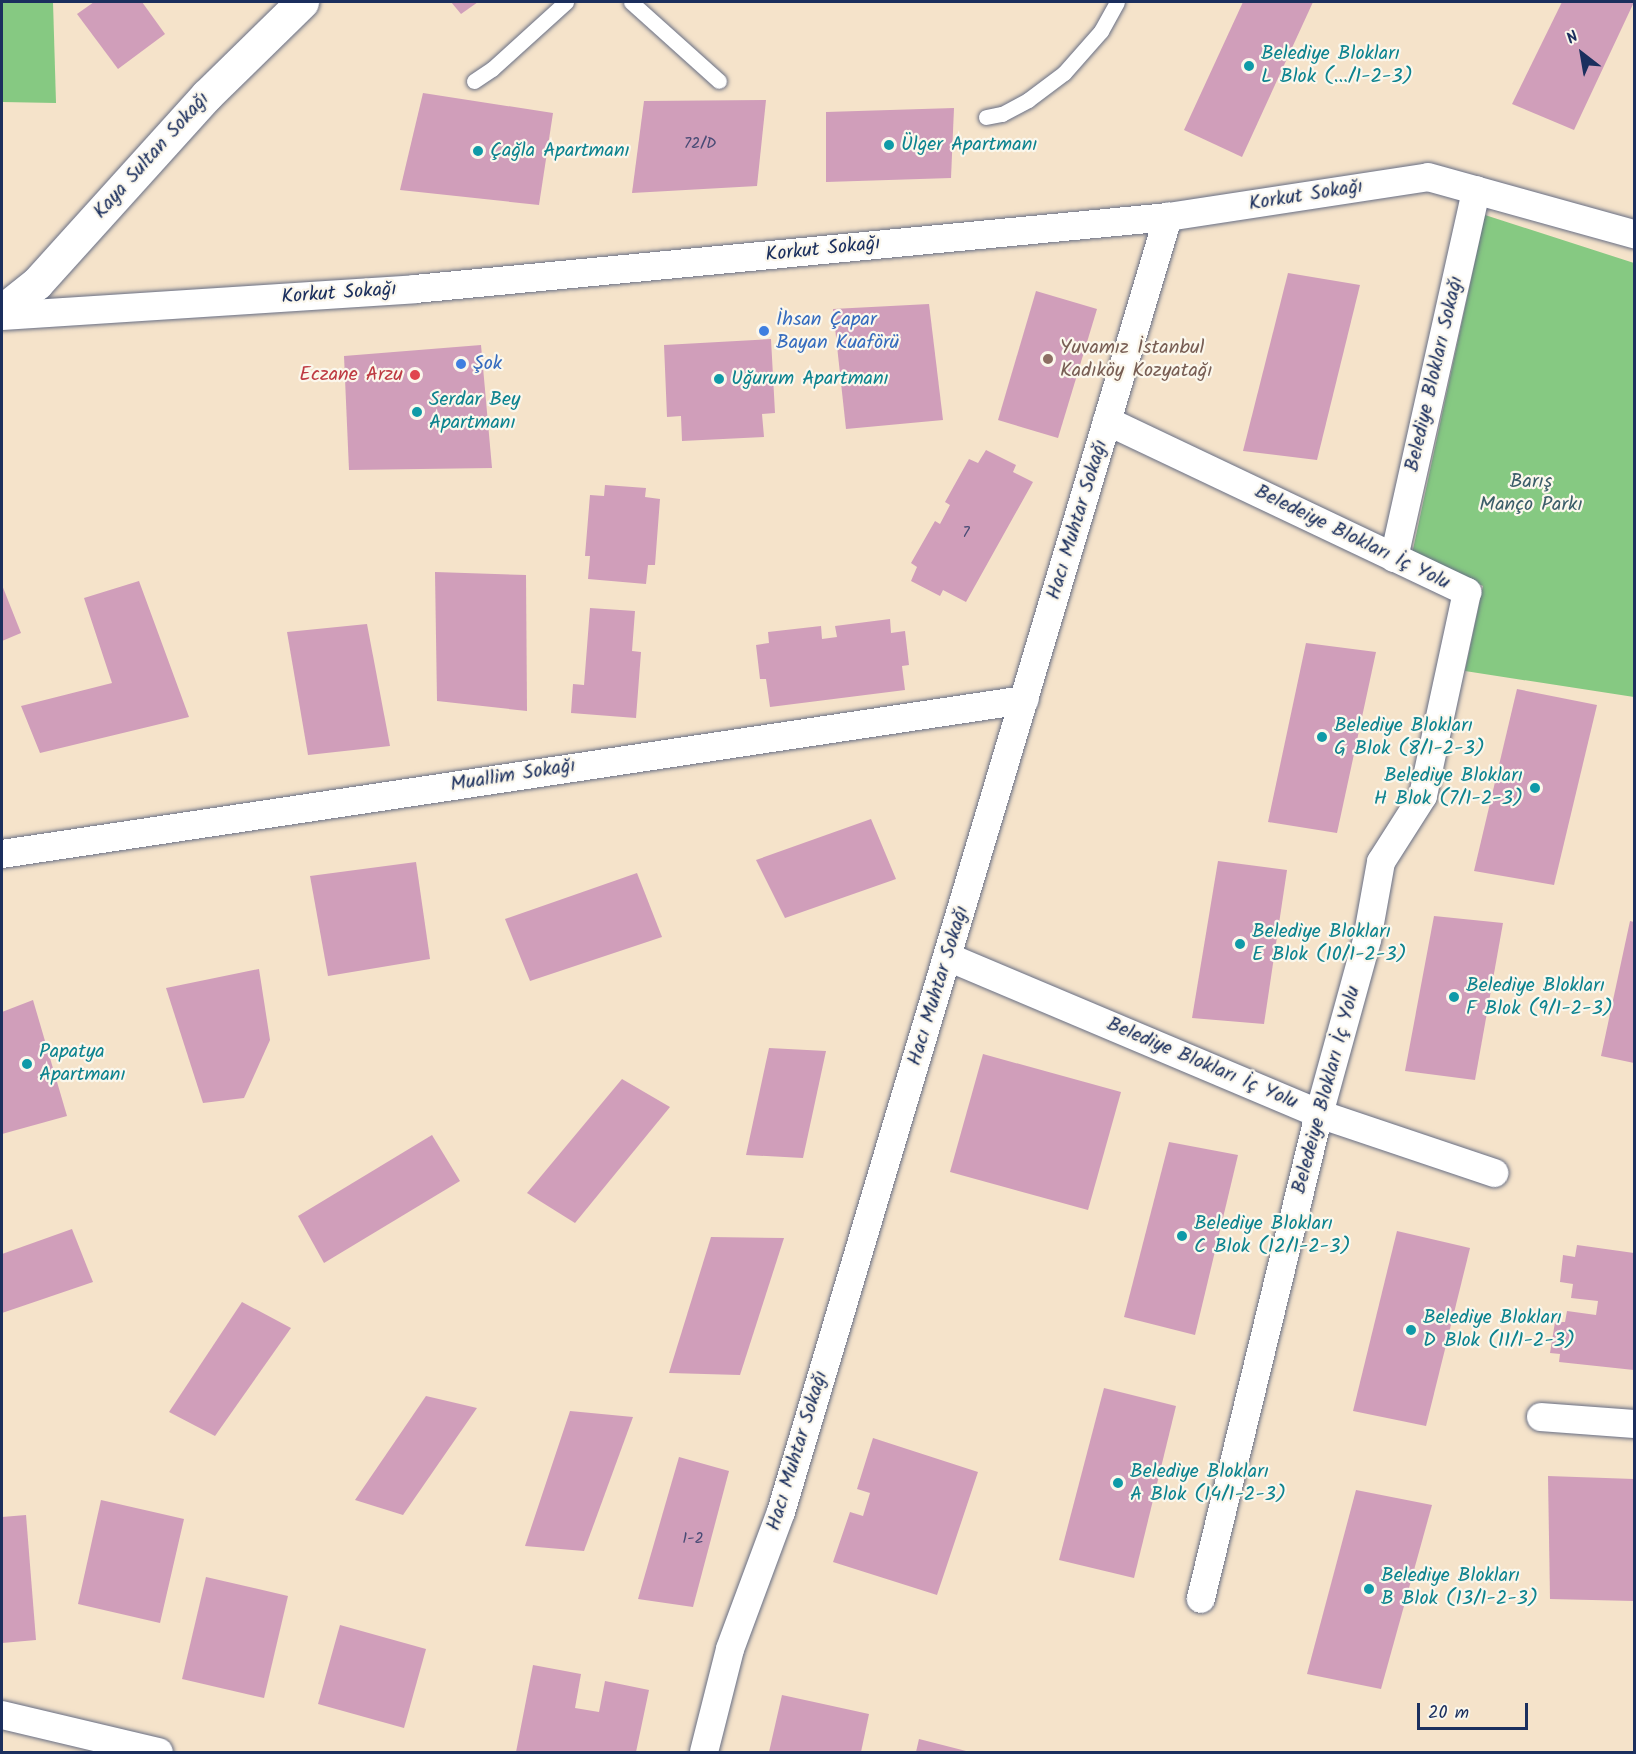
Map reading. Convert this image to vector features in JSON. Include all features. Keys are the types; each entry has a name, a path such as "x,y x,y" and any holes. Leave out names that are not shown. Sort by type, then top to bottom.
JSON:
{"street":[{"name":"Kaya Sultan Sokağı","path":"2,314 37,283 207,94 302,2"},
{"name":"Korkut Sokağı","path":"2,314 415,289 1168,217 1428,177 1635,234"},
{"name":"Belediye Blokları Sokağı","path":"1394,558 1476,190"},
{"name":"Hacı Muhtar Sokağı","path":"704,1752 730,1649 781,1512 1168,217"},
{"name":"Beledeiye Blokları İç Yolu","path":"1107,421 1467,592 1423,796 1381,862 1367,940 1319,1114 1201,1599"},
{"name":"Muallim Sokağı","path":"2,854 1024,700"},
{"name":"Belediye Blokları İç Yolu","path":"948,957 1319,1114 1494,1173"},
{"path":"1541,1417 1635,1424"},
{"path":"2,1715 159,1752"}],"lane":[{"path":"474,81 566,2"},
{"path":"631,2 719,81"},
{"path":"986,117 1002,114 1028,100 1064,73 1101,31 1117,2"}],"green space":[{"path":"2,2 53,2 56,103 2,102"},
{"name":"Barış Manço Parkı","path":"1485,215 1634,263 1634,697 1465,671 1483,586 1412,554"}],"building":[{"path":"94,2 142,2 165,34 118,69 77,14"},
{"path":"451,2 478,2 461,14"},
{"name":"Belediye Blokları L Blok (.../1-2-3)","path":"1243,2 1313,2 1242,157 1184,130"},
{"path":"1562,2 1634,2 1574,130 1512,104"},
{"name":"Çağla Apartmanı","path":"423,93 553,113 539,205 400,190"},
{"path":"766,100 757,186 632,193 644,101"},
{"name":"Ülger Apartmanı","path":"954,108 951,178 826,182 826,112"},
{"path":"1288,273 1360,285 1317,460 1243,451"},
{"path":"1036,291 1097,309 1058,438 998,420"},
{"path":"929,304 943,420 846,429 833,309"},
{"name":"Uğurum Apartmanı","path":"771,339 775,413 762,414 764,437 682,441 681,416 667,417 664,345"},
{"name":"Serdar Bey Apartmanı","path":"481,345 492,468 349,470 344,356"},
{"path":"986,450 1016,465 1013,472 1033,482 966,602 943,590 940,596 911,581 917,567 911,563 935,521 940,524 950,505 945,502 969,459 978,463"},
{"path":"605,485 646,488 645,497 660,499 655,565 648,565 646,584 588,579 590,556 585,556 590,495 604,496"},
{"path":"435,572 526,575 527,711 437,701"},
{"path":"139,581 189,717 40,753 21,706 112,683 84,598"},
{"path":"2,585 21,633 2,641"},
{"path":"590,608 635,611 632,651 641,652 636,718 571,713 573,684 584,685"},
{"path":"890,619 891,633 905,631 909,665 902,666 905,690 770,707 766,679 760,679 756,645 769,643 768,632 821,626 822,639 837,637 835,626"},
{"path":"367,624 390,746 308,755 287,632"},
{"name":"Belediye Blokları G Blok (8/1-2-3)","path":"1306,643 1376,652 1337,833 1268,822"},
{"name":"Belediye Blokları H Blok (7/1-2-3)","path":"1517,689 1597,705 1554,885 1474,871"},
{"path":"871,819 896,879 785,918 756,860"},
{"name":"Belediye Blokları E Blok (10/1-2-3)","path":"1218,861 1287,870 1264,1024 1192,1018"},
{"path":"416,862 430,959 328,976 310,876"},
{"path":"637,873 662,937 530,981 505,919"},
{"name":"Belediye Blokları F Blok (9/1-2-3)","path":"1434,916 1503,923 1475,1080 1405,1071"},
{"path":"1630,921 1634,922 1634,1063 1601,1056"},
{"path":"259,969 270,1040 244,1098 203,1103 166,988"},
{"name":"Papatya Apartmanı","path":"33,1000 67,1116 2,1134 2,1012"},
{"path":"769,1048 826,1051 803,1158 746,1155"},
{"path":"983,1054 1121,1092 1088,1210 950,1172"},
{"path":"622,1079 670,1107 575,1223 527,1193"},
{"path":"432,1135 460,1181 324,1263 298,1216"},
{"name":"Belediye Blokları C Blok (12/1-2-3)","path":"1169,1142 1238,1155 1195,1335 1124,1317"},
{"path":"72,1229 93,1282 2,1313 2,1254"},
{"name":"Belediye Blokları D Blok (11/1-2-3)","path":"1397,1231 1470,1248 1426,1426 1353,1411"},
{"path":"711,1237 784,1238 740,1375 669,1373"},
{"path":"1577,1245 1634,1253 1634,1370 1559,1362 1560,1354 1550,1353 1555,1322 1565,1322 1567,1311 1596,1315 1598,1301 1571,1298 1573,1284 1560,1282 1563,1255 1575,1257"},
{"path":"242,1302 291,1328 215,1436 169,1412"},
{"name":"Belediye Blokları A Blok (14/1-2-3)","path":"1104,1388 1176,1406 1134,1578 1059,1560"},
{"path":"426,1396 477,1408 403,1515 355,1500"},
{"path":"570,1411 633,1417 584,1551 525,1546"},
{"path":"873,1438 978,1472 937,1595 833,1562 850,1512 863,1516 870,1493 857,1489"},
{"path":"679,1457 729,1471 693,1607 638,1599"},
{"path":"1548,1476 1634,1479 1634,1601 1550,1599"},
{"name":"Belediye Blokları B Blok (13/1-2-3)","path":"1356,1490 1432,1505 1381,1689 1307,1674"},
{"path":"101,1500 184,1519 160,1623 78,1604"},
{"path":"26,1515 36,1640 2,1643 2,1517"},
{"path":"206,1577 288,1596 264,1698 182,1679"},
{"path":"340,1625 426,1649 404,1728 318,1704"},
{"path":"533,1665 581,1674 575,1708 599,1712 605,1681 649,1690 636,1752 516,1752"},
{"path":"782,1695 869,1714 861,1752 769,1752"},
{"path":"919,1739 970,1752 916,1752"}],"place":[{"name":"Belediye Blokları L Blok (.../1-2-3)","path":"1249,66"},
{"name":"Ülger Apartmanı","path":"889,145"},
{"name":"Çağla Apartmanı","path":"478,151"},
{"name":"İhsan Çapar Bayan Kuaförü","path":"764,331"},
{"name":"Yuvamız İstanbul Kadıköy Kozyatağı","path":"1048,359"},
{"name":"Şok","path":"461,364"},
{"name":"Eczane Arzu","path":"415,375"},
{"name":"Uğurum Apartmanı","path":"719,379"},
{"name":"Serdar Bey Apartmanı","path":"417,412"},
{"name":"Belediye Blokları G Blok (8/1-2-3)","path":"1322,737"},
{"name":"Belediye Blokları H Blok (7/1-2-3)","path":"1535,788"},
{"name":"Belediye Blokları E Blok (10/1-2-3)","path":"1240,944"},
{"name":"Belediye Blokları F Blok (9/1-2-3)","path":"1454,997"},
{"name":"Papatya Apartmanı","path":"27,1064"},
{"name":"Belediye Blokları C Blok (12/1-2-3)","path":"1182,1236"},
{"name":"Belediye Blokları D Blok (11/1-2-3)","path":"1411,1330"},
{"name":"Belediye Blokları A Blok (14/1-2-3)","path":"1118,1483"},
{"name":"Belediye Blokları B Blok (13/1-2-3)","path":"1369,1589"}]}
